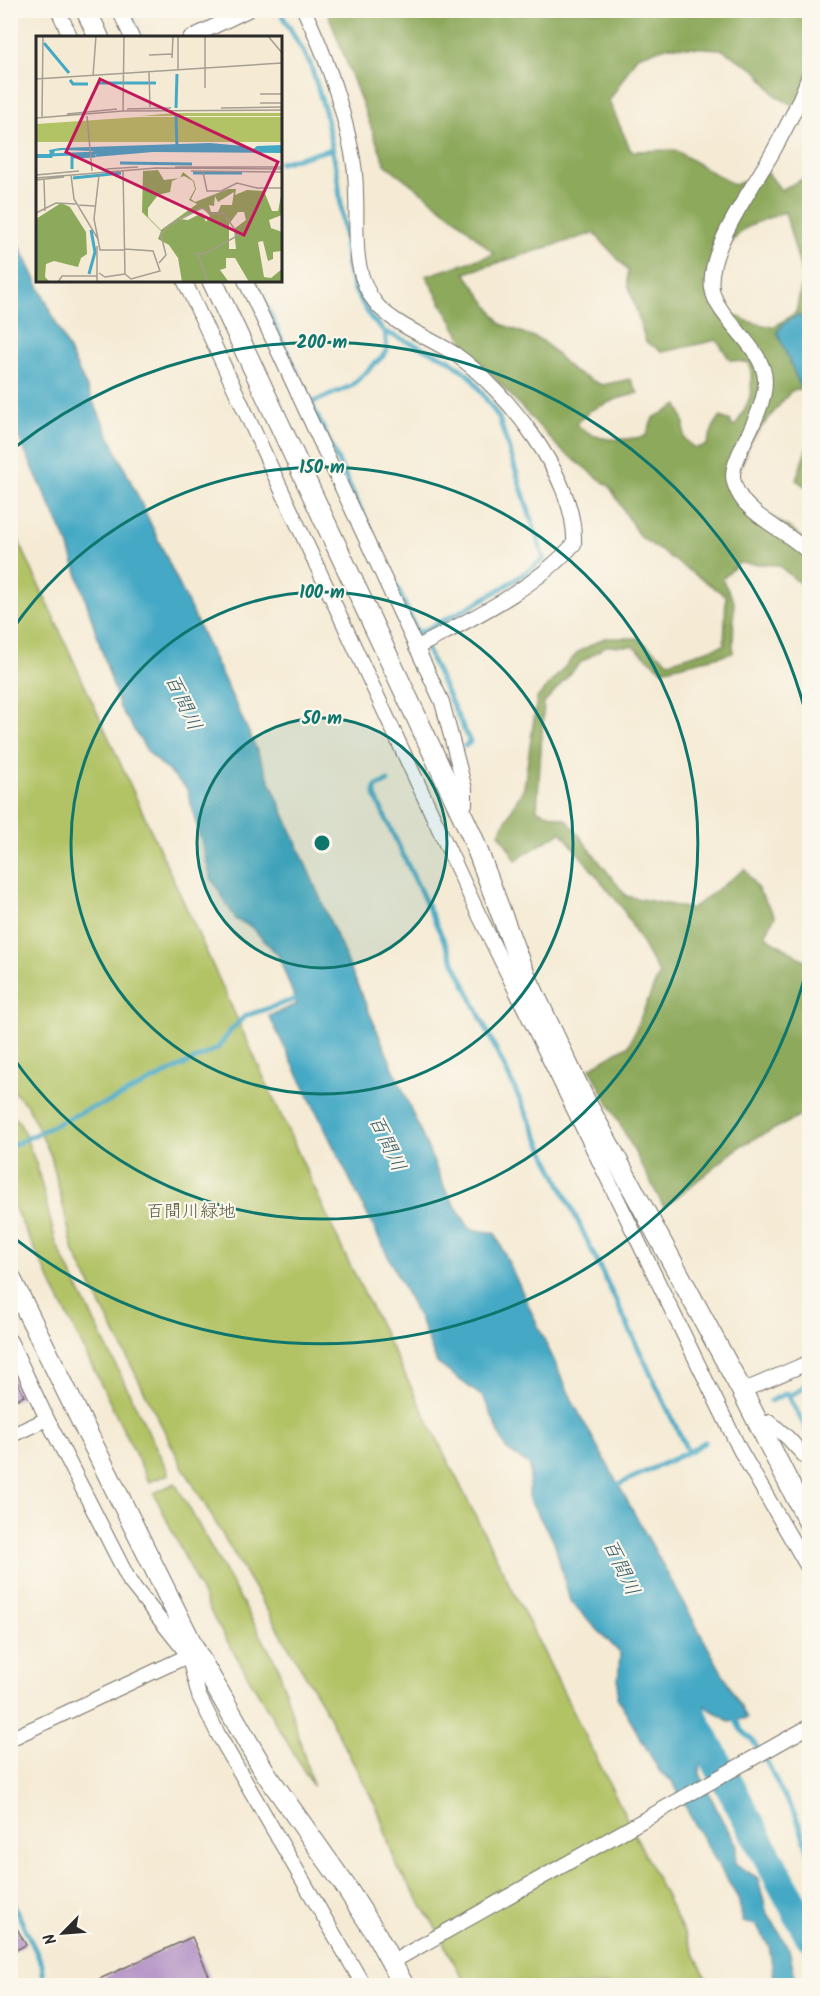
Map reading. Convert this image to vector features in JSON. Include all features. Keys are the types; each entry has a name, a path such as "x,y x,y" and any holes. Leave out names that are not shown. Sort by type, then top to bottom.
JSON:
{"street":[{"path":"58,10 70,36"},
{"path":"86,10 98,36"},
{"path":"119,10 131,36"},
{"path":"194,36 248,10"},
{"path":"304,10 321,49 351,149 356,192 358,263 366,285 378,306 403,324 454,354 484,377 512,405 546,457 563,489 574,532 574,544 546,570 483,612 421,645"},
{"path":"810,72 801,100 719,245 712,272 712,290 724,313 750,345 762,365 766,381 753,423 736,460 733,476 735,485 748,507 802,545 810,554"},
{"path":"185,282 478,913 735,1440 810,1570"},
{"path":"213,282 461,813 478,851 521,966 584,1100 742,1391 810,1525"},
{"path":"246,282 421,645 442,702 465,789 465,804 461,813"},
{"path":"10,1277 191,1654 265,1772 344,1884 392,1962 404,1986"},
{"path":"10,1341 130,1582 191,1654 199,1696 219,1736 364,1986"},
{"path":"742,1391 810,1362"},
{"path":"10,1436 47,1419"},
{"path":"760,1427 770,1422 810,1462"},
{"path":"10,1739 191,1654"},
{"path":"392,1962 810,1726"}],"green space":[{"path":"327,11 809,11 810,111 806,113 776,96 757,71 721,49 670,46 637,56 609,101 631,151 675,150 734,185 768,173 781,190 809,176 809,323 798,315 800,385 809,382 809,388 791,391 751,440 736,479 744,496 758,508 796,532 809,546 809,591 778,565 739,563 722,579 734,601 733,653 662,670 633,646 606,646 579,664 544,703 537,810 567,820 626,896 691,909 745,869 775,916 765,936 809,963 809,1112 742,1145 664,1207 590,1068 629,1045 659,974 621,906 561,832 516,860 499,833 524,787 537,698 578,652 604,638 637,638 669,662 724,645 726,596 639,536 610,487 560,449 467,348 426,276 494,254 459,221 385,164","holes":["785,212 803,278 796,312 774,327 748,321 734,314 721,293 720,269 730,246 746,228","594,233 628,270 628,284 646,342 663,352 717,340 730,360 750,363 752,382 745,409 736,425 731,426 731,421 721,417 713,427 706,446 694,448 684,438 684,422 678,405 653,418 646,436 609,439 592,435 584,430 576,424 591,410 638,393 630,379 602,385 574,372 543,341 501,324 465,273"]},
{"path":"809,441 809,489 796,480"},
{"name":"百間川緑地","path":"11,524 344,1253 710,1985 466,1985 433,1923 396,1865 378,1810 320,1700 181,1464 74,1252 51,1156 27,1105 11,1089"},
{"path":"13,1116 20,1123 37,1166 56,1243 169,1474 149,1482 11,1201 10,1118"},
{"path":"175,1483 278,1666 313,1786 214,1619 154,1493"}],"water":[{"path":"10,225 251,737 446,1191 470,1229 495,1233 574,1404 747,1718 730,1722 691,1697 702,1746 700,1774 737,1845 735,1864 758,1878 766,1910 789,1949 797,1985 775,1985 769,1946 756,1925 743,1922 738,1898 696,1827 673,1782 660,1772 617,1697 620,1653 570,1601 554,1541 529,1500 530,1466 506,1449 484,1398 437,1363 422,1325 269,1016 297,1004 278,955 250,926 236,920 211,878 187,789 148,752 120,708 68,544 11,421 11,358 20,323 11,301"},
{"path":"798,315 810,323 809,381 800,386 777,332 784,323"}],"building":[{"path":"10,1367 24,1396 10,1402"},
{"path":"10,1916 26,1945 10,1953"},
{"path":"192,1937 210,1978 193,1986 84,1986"}],"waterway":[{"path":"128,10 139,36"},
{"path":"279,10 310,63 325,111 337,172 348,266 354,289 371,318 385,332 448,359 471,377 499,418 544,559 483,599 419,633"},
{"path":"282,162 332,149"},
{"path":"255,282 419,635"},
{"name":"百間川","path":"10,326 33,375"},
{"path":"311,403 351,386 383,356 387,350 385,332"},
{"path":"425,646 470,742 465,746"},
{"path":"388,781 375,787 375,796 688,1452"},
{"path":"11,1146 88,1109 107,1103 218,1048 245,1016 299,998"},
{"path":"789,1396 800,1390 810,1378"},
{"path":"771,1401 787,1393 810,1436"},
{"path":"613,1487 705,1442"},
{"name":"百間川","path":"680,1689 810,1936"},
{"path":"734,1717 741,1730 753,1741 768,1764 796,1816 810,1856"},
{"path":"10,1897 42,1964 45,1986"}]}
